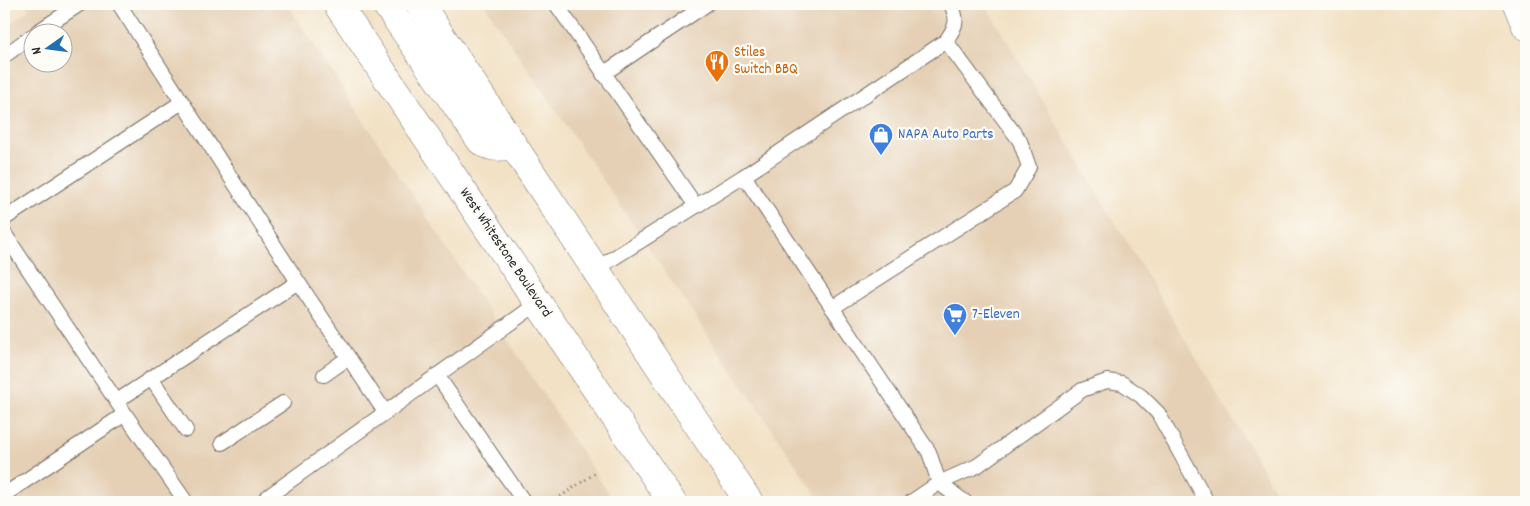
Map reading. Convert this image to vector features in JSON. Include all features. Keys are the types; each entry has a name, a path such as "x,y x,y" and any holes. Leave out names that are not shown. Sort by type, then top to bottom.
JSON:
{"main road":[{"name":"West Whitestone Boulevard","path":"337,4 672,502"},
{"path":"386,4 481,141 488,146 497,148 513,144"},
{"path":"420,4 749,502"},
{"path":"1516,4 1526,26"}],"lane":[{"path":"52,22 80,4"},
{"path":"119,4 298,282 385,412"},
{"path":"556,4 696,206"},
{"path":"603,74 708,4"},
{"path":"596,269 744,176 946,41 954,29 956,15 951,4"},
{"path":"832,308 1016,191 1029,167 1020,141 946,41"},
{"path":"4,56 22,43"},
{"path":"4,219 182,102"},
{"path":"744,176 929,452 939,483 965,502"},
{"path":"4,233 186,502"},
{"path":"117,401 298,282"},
{"path":"266,502 266,498 538,303"},
{"path":"324,375 348,358"},
{"path":"437,375 524,502"},
{"path":"152,378 186,430"},
{"path":"911,502 939,483 977,466 1082,390 1107,380 1122,383 1141,396 1158,412 1207,502"},
{"path":"222,443 283,403"},
{"path":"4,495 125,414"}],"path":[{"path":"552,502 597,472"}],"shaded area":[{"path":"25,4 287,4 614,502 4,502 4,27 29,10"},
{"path":"484,4 985,4 1282,502 821,502"}],"place":[{"name":"Stiles Switch BBQ","path":"717,83"},
{"name":"NAPA Auto Parts","path":"881,156"},
{"name":"7-Eleven","path":"955,336"}]}
